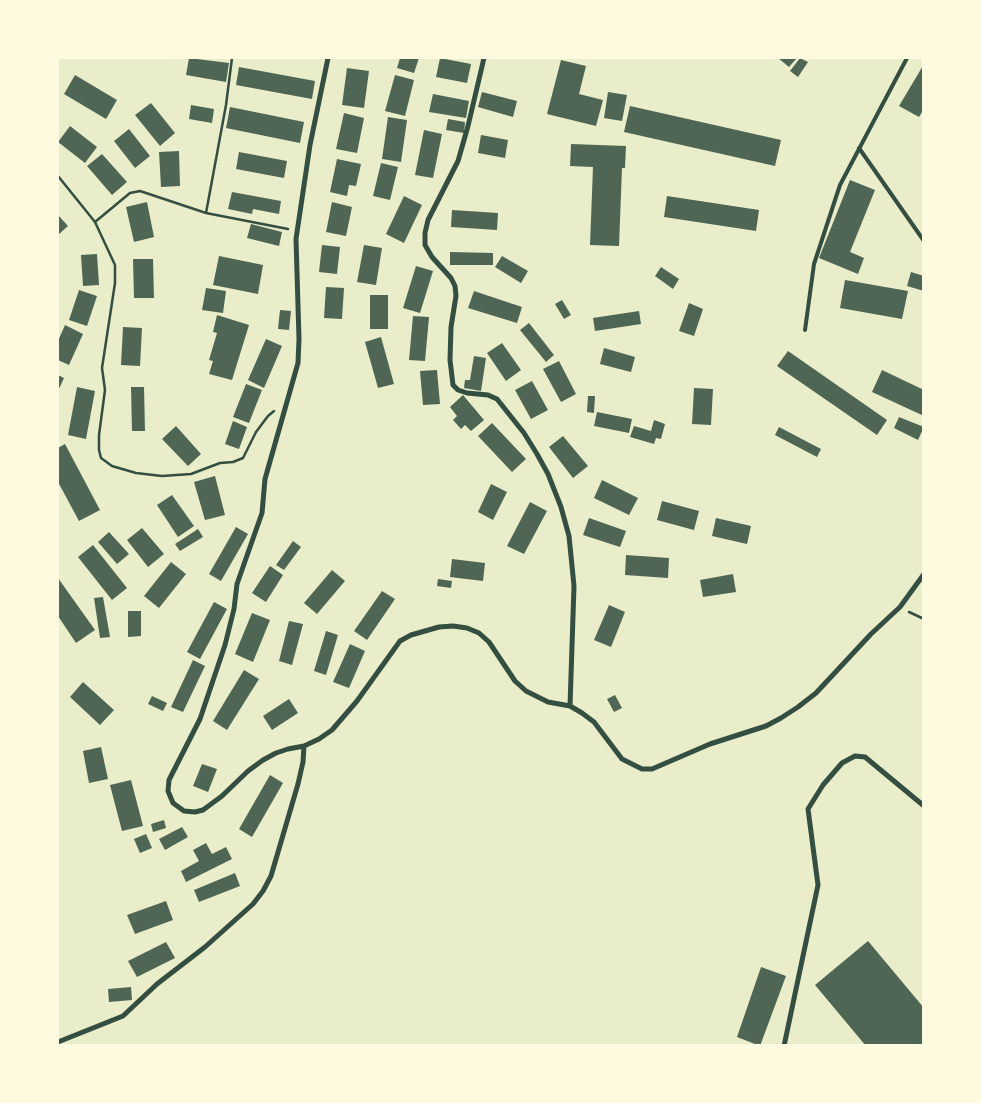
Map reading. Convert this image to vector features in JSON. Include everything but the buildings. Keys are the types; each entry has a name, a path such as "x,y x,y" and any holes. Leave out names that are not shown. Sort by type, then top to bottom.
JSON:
{"street":[{"path":"328,58 310,145 296,230 298,363 265,479 262,513 237,584 234,608 225,645 200,719 169,780 168,792 173,803 184,811 195,812 203,810 222,796 248,770 263,760 288,749 304,746 319,739 332,730 357,701 400,641 411,635 439,627 467,628 479,632 489,642 515,681 526,691 548,702 570,706 594,722 622,759 642,769 652,769 710,744 766,726 816,694 871,634 900,607 924,574"},
{"path":"484,58 458,161 428,220 425,233 426,246 435,262 451,278 455,286 456,296 451,327 450,360 453,385 458,390 467,393 488,395 498,399 537,454 548,474 561,506 569,536 574,586 570,706"},
{"path":"58,1042 123,1016 156,984 205,947 253,904 271,876 298,784 303,762 304,746"},
{"path":"784,1046 818,885 808,809 823,784 842,763 855,756 865,758 924,806"}],"lane":[{"path":"804,330 814,264 840,185 907,58"},
{"path":"859,148 924,241"}],"path":[{"path":"206,213 226,105 232,58"},
{"path":"58,176 95,222 115,265 115,283 102,368 105,390 99,435 101,458 112,466 127,472 162,476 191,474 220,463 233,462 243,458 256,432 268,416 288,399"},
{"path":"95,222 130,193 140,191 206,213 296,230"},
{"path":"900,607 924,618"}]}
